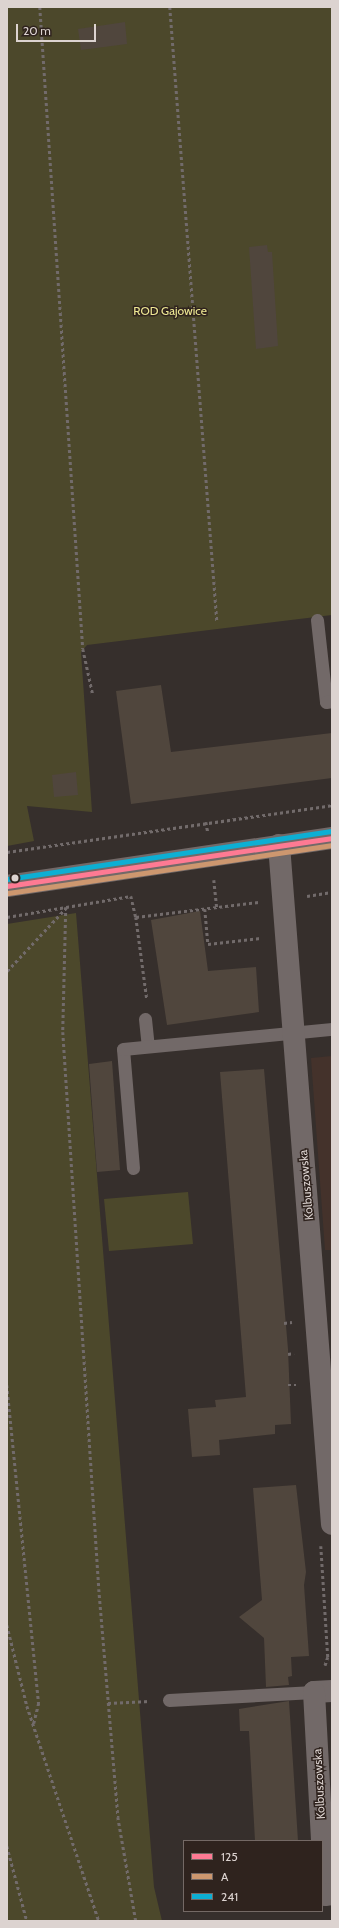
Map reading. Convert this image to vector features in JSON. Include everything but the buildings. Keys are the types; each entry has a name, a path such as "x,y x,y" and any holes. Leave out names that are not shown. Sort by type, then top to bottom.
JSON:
{"street":[{"path":"7,886 332,838"},
{"name":"Kolbuszowska","path":"279,846 332,1524"},
{"name":"Kolbuszowska","path":"323,1692 326,1894"}],"lane":[{"path":"317,620 326,702 332,701"},
{"path":"145,1020 148,1046"},
{"path":"133,1168 122,1049 332,1029"},
{"path":"169,1700 323,1692"}],"path":[{"path":"40,7 83,649 93,695"},
{"path":"170,7 217,620"},
{"path":"7,852 332,805"},
{"path":"213,877 217,907"},
{"path":"136,917 332,892"},
{"path":"7,917 131,896 136,917 148,1006 145,1020"},
{"path":"7,971 66,907"},
{"path":"66,907 63,1032 108,1703 118,1817 136,1921"},
{"path":"204,909 208,944 266,937"},
{"path":"7,1385 39,1703 34,1723"},
{"path":"7,1625 27,1706 34,1723 98,1921"},
{"path":"108,1703 169,1700"},
{"path":"7,1846 26,1921"}],"shaded area":[{"path":"332,1056 332,1250 325,1250 311,1058"}],"green space":[{"name":"ROD Gajowice","path":"7,7 332,7 332,615 87,645 81,652 92,812 27,806 34,841 7,846"},
{"path":"76,913 154,1887 162,1921 7,1921 7,924"},
{"path":"188,1192 193,1244 109,1251 104,1199"}],"transit line":[{"name":"241","path":"7,879 331,831"},
{"name":"125","path":"7,886 332,838"},
{"name":"A","path":"8,893 332,845"}]}
